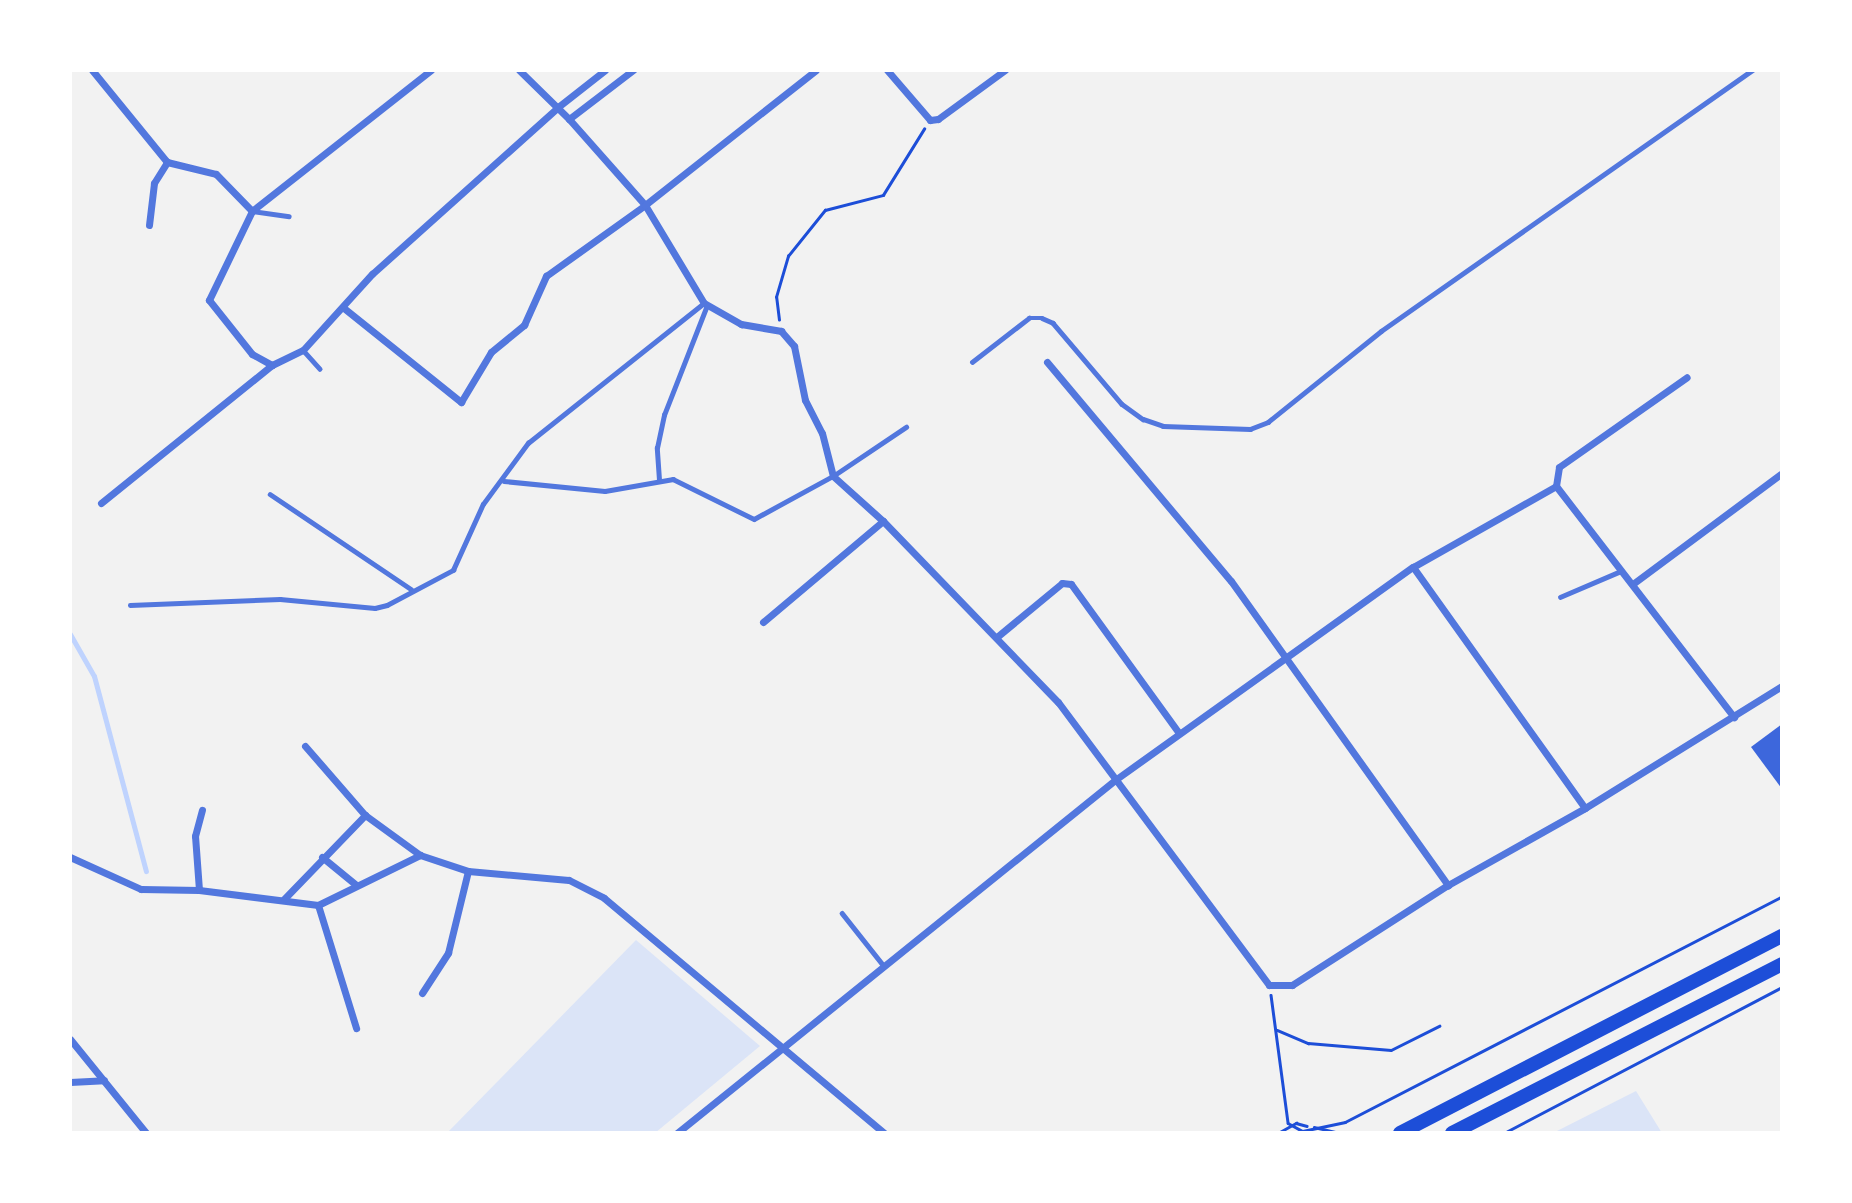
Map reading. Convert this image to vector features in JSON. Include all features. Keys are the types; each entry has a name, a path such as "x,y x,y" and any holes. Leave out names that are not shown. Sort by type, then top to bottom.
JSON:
{"main road":[{"path":"1400,1133 1782,936"},
{"path":"1452,1133 1782,964"}],"street":[{"path":"92,70 167,162 216,174 252,211"},
{"path":"272,365 237,339 209,300 252,211 431,70"},
{"path":"519,70 569,118 645,205 705,304 741,324 781,331 799,354 805,400 822,433 834,476 998,636 1058,702 1269,985 1292,985 1448,885 1585,808 1782,686"},
{"path":"101,503 272,365 303,350 345,309 372,274 558,107 605,70"},
{"path":"569,118 633,70"},
{"path":"345,309 461,402 491,352 524,325 546,276 645,205 816,70"},
{"path":"887,70 930,121 938,120 1006,70"},
{"path":"149,225 154,183 167,162"},
{"path":"1047,362 1231,582 1448,885"},
{"path":"1687,377 1559,467 1556,486 1634,583 1734,717"},
{"path":"1634,583 1782,473"},
{"path":"677,1133 1115,780 1282,656 1413,567 1556,486"},
{"path":"763,622 883,522"},
{"path":"1413,567 1585,808"},
{"path":"998,636 1062,583 1071,584 1179,733"},
{"path":"304,746 365,815 419,855 468,871 569,880 604,898 784,1045 884,1133"},
{"path":"199,890 195,836 202,810"},
{"path":"284,899 365,815"},
{"path":"70,858 141,889 199,890 318,905 355,884 419,855"},
{"path":"322,857 355,884"},
{"path":"422,993 449,953 468,871"},
{"path":"318,905 356,1028"},
{"path":"70,1038 146,1133"},
{"path":"70,1082 104,1080"}],"lane":[{"path":"972,362 1029,318 1042,318 1052,323 1122,404 1143,419 1163,426 1251,429 1268,422 1381,331 1753,70"},
{"path":"252,211 289,216"},
{"path":"659,480 657,448 664,415 705,304"},
{"path":"130,605 280,599 375,608 459,564 479,511 504,481 528,443 705,304"},
{"path":"303,350 320,369"},
{"path":"504,481 604,491 673,479 754,519 834,476 906,427"},
{"path":"270,494 411,589"},
{"path":"1560,597 1623,570"},
{"path":"842,913 884,965"}],"path":[{"path":"781,331 776,297 788,256 825,210 883,195 930,121"},
{"path":"1293,1133 1302,1128 1345,1122 1782,896"},
{"path":"1269,985 1288,1123 1302,1128 1306,1133"},
{"path":"1504,1133 1782,988"},
{"path":"1277,1030 1308,1044 1391,1050 1439,1026"},
{"path":"1278,1133 1296,1123 1341,1133"}],"shaded area":[{"path":"636,940 760,1046 655,1133 447,1133"},
{"path":"1636,1091 1662,1133 1553,1133"}],"building":[{"path":"1782,724 1782,789 1751,747"}],"waterway":[{"path":"70,634 94,676 146,871"}]}
